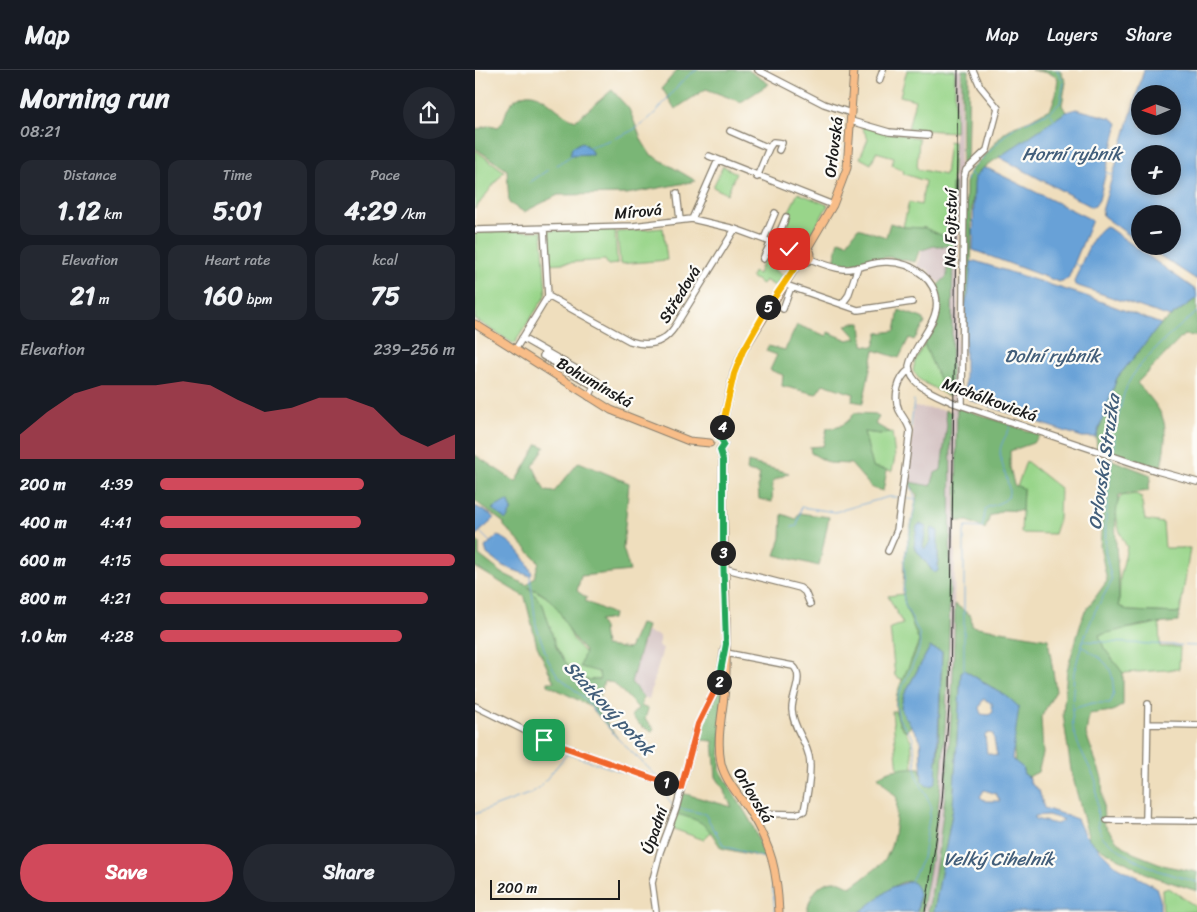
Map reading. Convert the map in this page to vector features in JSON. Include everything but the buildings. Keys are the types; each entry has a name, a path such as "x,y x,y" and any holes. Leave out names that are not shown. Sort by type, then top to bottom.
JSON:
{"main road":[{"name":"Orlovská","path":"807,249 833,205 847,168 854,70"},
{"path":"719,436 734,374 743,351 787,286 800,260 798,252 807,249 811,253 810,259 806,261 800,260"},
{"name":"Bohumínská","path":"475,324 611,410 689,441 710,443"},
{"path":"719,436 724,441 720,450 713,449 710,443 713,437 719,436"},
{"name":"Orlovská","path":"720,450 723,460 723,568 726,644 720,753 725,774 750,812 774,861 779,912"}],"street":[{"path":"758,70 851,117 889,132 929,135"},
{"path":"879,81 883,70"},
{"name":"Na Fojtství","path":"963,405 965,177 967,170 987,150 998,108 980,86 973,70"},
{"path":"730,131 769,148"},
{"path":"757,176 773,142 783,141 779,150"},
{"path":"709,156 833,205"},
{"path":"692,219 718,160"},
{"path":"677,193 680,220"},
{"path":"764,239 775,213"},
{"path":"763,259 786,217"},
{"name":"Mírová","path":"475,230 633,226 692,219 735,228 798,252"},
{"path":"515,350 549,296 544,228"},
{"name":"Středová","path":"549,296 630,341 640,344 657,342 669,335 675,328 735,228"},
{"path":"775,261 783,246"},
{"path":"810,259 836,268 858,267 881,262 901,264 923,275 932,286 936,301 935,314 913,354 909,370 901,378 896,396 899,409 908,421 910,431 897,530 889,551"},
{"path":"842,304 848,296 858,267"},
{"path":"783,309 787,286 858,310 912,302"},
{"path":"522,338 597,381 589,397"},
{"name":"Michálkovická","path":"909,370 914,379 922,386 963,405 1104,454 1197,482"},
{"path":"723,568 800,588 805,592 810,604"},
{"name":"Úpadní","path":"656,912 653,883 667,830 677,807 698,724 719,685 726,644"},
{"path":"726,653 793,666 797,670 798,678 791,708 797,731 810,758 804,811 796,814 750,812"},
{"path":"1146,820 1148,704"},
{"path":"475,706 544,740 681,788"},
{"path":"1148,724 1197,725"},
{"path":"1107,820 1197,821"}],"shaded area":[{"path":"955,70 961,70 953,694 948,775 940,839 928,912 922,912 939,801 947,694"},
{"path":"934,246 949,246 947,276 940,283 929,274 929,270 917,267 921,251"},
{"path":"914,407 945,410 947,425 941,470 935,473 932,486 909,482"},
{"path":"646,632 660,636 658,646 663,648 649,699 643,697 631,682"}],"green space":[{"path":"677,70 748,70 769,84 741,102 706,89 675,109 662,88"},
{"path":"907,70 955,70 955,132 908,129 915,100 900,96"},
{"path":"962,70 969,70 967,165 962,169"},
{"path":"1031,70 1060,70 1066,82 1062,105 1066,112 980,170 972,202 971,271 965,305 966,183 969,172 1003,134 1014,126 1030,120 1051,108 1056,94 1058,78 1049,73"},
{"path":"612,90 629,109 642,141 650,154 696,181 627,194 558,195 524,212 509,203 507,170 475,148 475,130 490,125 498,127 503,121 510,104 522,95 538,96 568,117 576,120"},
{"path":"861,126 919,138 917,169 945,175 949,141 954,142 950,240 925,228 903,227 909,202 921,205 925,181 904,174 903,170 892,165 894,157 876,152 871,164 860,158 868,139"},
{"path":"475,150 504,171 475,209"},
{"path":"723,166 736,173 727,194 713,187"},
{"path":"952,183 954,183 951,393 946,395 924,344 939,308 940,293 937,286 947,276 948,246 934,246 919,251 915,262 888,257 850,264 834,263 839,240 847,243 858,228 886,237 890,223 903,227 925,228 950,239 953,212"},
{"path":"798,193 828,205 805,246 797,250 779,243 790,219 786,217"},
{"path":"663,228 667,260 620,264 617,232"},
{"path":"615,229 617,264 608,265 605,260 548,264 546,231"},
{"path":"542,231 546,295 514,344 475,319 475,232"},
{"path":"770,244 795,256 794,262 778,250 772,261 777,264 774,270 783,275 775,286 765,280 762,284 751,277 753,272 758,274"},
{"path":"1197,298 1197,336 1184,335 1137,383 1155,404 1164,421 1165,440 1161,468 1097,448 1096,437 1117,378 1161,324"},
{"path":"899,310 922,318 925,323 914,340 909,338 899,358 874,350 863,403 852,401 854,394 823,384 816,394 782,386 783,375 770,370 777,355 766,351 768,346 785,350 797,325 827,336 828,332 848,340 857,338 846,326 851,323 861,323 863,345 874,347 878,333 895,331"},
{"path":"924,344 946,395 920,380 913,371 915,361"},
{"path":"957,407 1040,435 1033,443 1010,451 1010,467 1014,485 1023,488 1022,511 1003,510 990,516 985,529 968,521 956,521"},
{"path":"945,410 951,412 948,663 940,788 933,850 922,912 917,912 919,900 911,881 897,885 862,911 807,912 812,896 819,887 835,881 851,887 880,865 889,851 894,834 897,798 878,777 892,770 920,768 922,781 938,759 942,652 930,647 904,695 902,712 912,724 906,732 899,720 896,698 919,641 905,605 903,594 904,561 917,495 909,482 931,486 935,473 941,470 947,425","holes":["931,534 937,548 939,565 931,570 918,553 924,541 923,547 925,549 929,545"]},
{"path":"854,413 876,414 879,417 875,424 890,432 881,434 864,432 873,467 887,470 883,491 872,488 851,464 829,463 811,453 810,447 823,446 827,428 843,425"},
{"path":"864,432 881,434 892,432 895,457 892,471 873,467"},
{"path":"538,444 545,447 533,466 545,491 554,492 579,462 629,483 623,548 630,571 581,576 577,591 587,598 585,601 613,614 612,619 599,621 603,628 605,646 629,649 640,624 647,626 631,682 643,697 641,706 648,709 645,719 654,729 652,732 641,726 631,716 638,708 614,683 604,681 596,708 619,740 590,706 548,685 548,682 554,682 537,646 525,597 475,567 475,540 479,543 479,555 502,573 527,585 534,578 539,562 504,526 504,523 475,501 475,455 516,482","holes":["528,587 540,592 556,607 571,633 585,651 580,667 599,672 600,680 576,679 556,647 543,605"]},
{"path":"1107,458 1151,475 1148,491 1119,495 1116,536 1119,606 1129,611 1180,613 1178,622 1142,625 1099,635 1104,648 1123,673 1123,705 1113,711 1089,714 1086,734 1102,778 1104,824 1117,841 1133,853 1166,866 1197,872 1197,891 1149,875 1094,845 1089,840 1071,770 1063,714 1067,670 1084,613 1107,581 1100,546"},
{"path":"1026,461 1060,488 1059,518 1054,534 1021,533 1023,489 1017,487"},
{"path":"748,462 789,473 773,481 772,502 759,499 758,485 760,474 747,471"},
{"path":"1136,494 1141,497 1145,520 1163,523 1165,548 1190,548 1180,613 1129,611 1119,606 1120,579 1127,547 1119,529 1116,514 1118,501 1121,496"},
{"path":"799,513 829,517 819,566 775,555 781,538 782,514 796,519"},
{"path":"527,586 545,596 557,606 573,639 593,662 601,680 576,679 556,647 543,605"},
{"path":"903,594 905,605 919,641 903,680 895,676 890,628 903,624 888,596"},
{"path":"955,604 971,616 972,626 1048,639 1056,691 1041,717 1043,754 1038,772 1028,777 1024,774 1022,767 1015,762 1009,698 964,670 961,672 953,808 934,912 928,912 945,797 953,682"},
{"path":"1159,623 1160,647 1180,647 1179,669 1123,673 1104,648 1098,634"},
{"path":"723,679 720,770 752,824 766,858 721,848 707,828 693,819 677,814 682,793 732,807 716,777 713,741 702,740 690,773 687,773 699,726"},
{"path":"892,711 895,711 899,723 911,740 913,768 898,771"},
{"path":"677,814 700,821 711,831 704,840 671,828"},
{"path":"1169,888 1195,906 1197,912 1163,912 1162,890"}],"water":[{"path":"1144,70 1197,70 1197,280 1159,255 1181,255 1181,205 1131,205 1131,236 1103,216 1102,211 1131,114 1131,135 1181,135 1181,85 1140,85"},
{"name":"Horní rybník","path":"1076,109 1111,118 1118,123 1099,200 1092,207 999,157 1066,112"},
{"path":"582,142 593,154 570,155 572,147"},
{"path":"983,168 989,169 1092,220 1068,279 1059,282 973,250 974,184 975,177"},
{"path":"1106,226 1131,244 1131,255 1147,255 1196,290 1197,298 1170,317 1075,285 1074,282 1083,259 1091,242 1101,229"},
{"name":"Dolní rybník","path":"975,261 1086,296 1161,324 1117,378 1096,437 1082,437 970,400 965,388 965,305 968,295 971,262"},
{"path":"505,502 509,502 512,510 506,520 492,509"},
{"path":"475,506 490,514 494,519 475,536"},
{"path":"920,524 926,527 923,547 925,549 931,541 930,530 932,528 938,531 938,571 934,573 914,547 917,526"},
{"path":"497,536 508,541 519,551 530,568 532,574 530,576 503,566 487,554 485,547"},
{"path":"930,647 942,652 936,780 933,785 927,786 922,781 920,739 902,712 901,706 904,695"},
{"name":"Velký Cihelník","path":"964,670 1009,698 1019,707 1012,759 1022,767 1024,774 1030,778 1030,783 1039,790 1044,808 1077,819 1084,834 1115,865 1156,887 1160,899 1160,912 934,912 953,808 961,672","holes":["983,699 992,703 993,712 989,715 981,714 979,708","993,734 997,756 987,753 985,735","984,790 996,794 1000,801 986,801 980,797","1048,815 1064,820 1057,824 1035,819 1035,816"]},
{"path":"911,881 918,891 917,912 860,912 892,887"}],"waterway":[{"path":"589,147 632,131 647,121 684,79 697,70"},
{"path":"980,160 1009,131 1050,111 1060,103 1064,82 1057,70"},
{"path":"1050,113 1056,122"},
{"path":"557,165 572,155"},
{"path":"967,181 969,172 977,163"},
{"path":"529,183 549,169"},
{"path":"969,172 975,178"},
{"path":"1105,172 1113,175"},
{"path":"945,227 961,229"},
{"path":"1074,263 1081,268"},
{"name":"Orlovská Stružka","path":"1113,453 1121,404 1131,378 1153,351 1197,312"},
{"path":"911,427 914,400"},
{"path":"964,671 964,532 966,527 982,528 986,508 1003,501 1009,494 1000,453 1001,445 1011,424"},
{"name":"Orlovská Stružka","path":"1112,457 1106,515 1105,551 1112,581 1095,611 1081,646 1107,665 1114,689 1110,703 1092,703 1072,709 1073,728 1078,744 1096,781 1098,825 1102,837 1131,858 1159,871 1197,882"},
{"path":"907,475 916,501 904,561 903,594 905,605 919,633 920,643 918,653 896,704 899,719 913,738 917,777 931,805 923,858 910,883"},
{"path":"792,527 797,526 801,507 835,512 888,497 898,497"},
{"path":"904,498 915,500"},
{"name":"Statkový potok","path":"481,533 490,542"},
{"name":"Statkový potok","path":"530,575 536,625 548,660 558,676 583,697 619,740 658,777"},
{"path":"1083,641 1197,646"},
{"path":"1072,709 1074,672 1081,647"},
{"path":"989,701 994,711"},
{"path":"475,814 531,793 539,788 567,754 663,785"},
{"name":"Statkový potok","path":"663,786 669,801 674,807"},
{"name":"Statkový potok","path":"678,808 705,814 724,846 768,859 770,864"},
{"name":"Statkový potok","path":"771,870 775,912"}],"railway":[{"path":"925,912 942,801 950,694 958,70"}],"route":[{"path":"544,740 681,788 698,724 719,685 726,644 723,460 720,450 724,446 724,441 719,436 734,374 743,351 772,301 800,260 798,252 789,249"}]}
